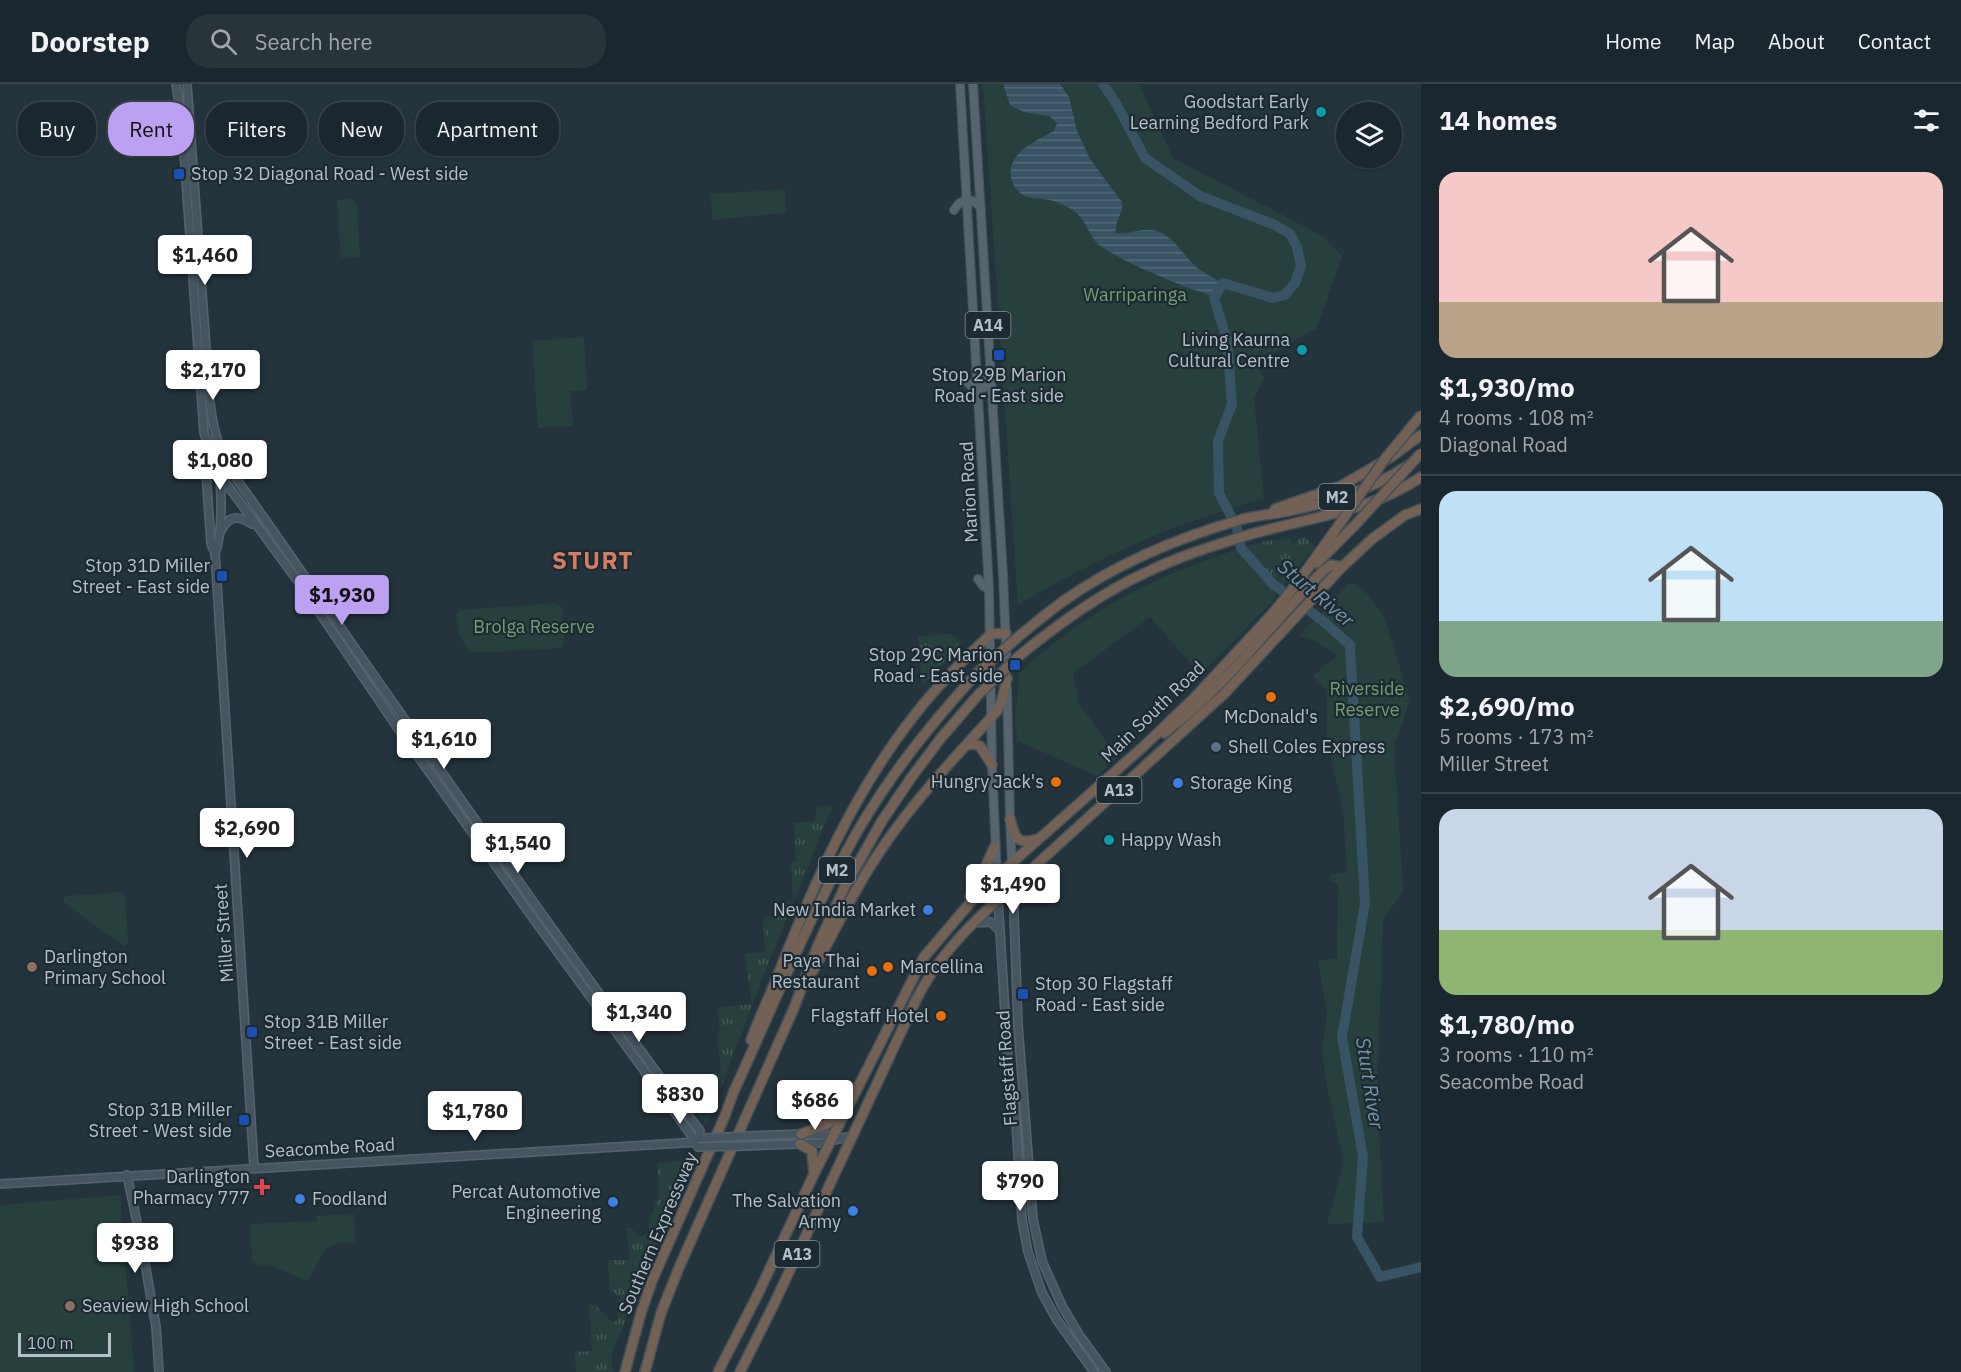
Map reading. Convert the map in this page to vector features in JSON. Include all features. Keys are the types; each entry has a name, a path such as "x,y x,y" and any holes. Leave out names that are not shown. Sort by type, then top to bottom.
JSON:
{"highway":[{"name":"Main South Road","path":"718,1372 758,1294 814,1174 924,957 996,877 1144,746 1275,616 1384,460 1421,415"},
{"path":"1312,496 1383,459 1421,428"},
{"path":"1247,518 1341,486 1391,457 1421,435"},
{"path":"1298,582 1421,455"},
{"name":"Southern Expressway","path":"625,1372 648,1292 734,1091 827,888 886,786 924,732 977,673 1064,600 1097,579 1151,552 1223,525 1247,518 1296,510 1355,492 1396,472 1421,455"},
{"name":"Southern Expressway","path":"645,1372 661,1313 678,1270 794,1008 818,945 845,886 882,821 941,738 979,694 1019,656 1076,612 1137,577 1227,542 1340,512 1396,492 1421,477"},
{"path":"1396,492 1421,484"},
{"path":"1405,515 1421,502"},
{"name":"Main South Road","path":"740,1372 927,979 949,949 998,899 1223,689 1235,682 1342,567 1372,539 1405,515 1421,509"},
{"path":"1144,746 1183,719 1210,695 1223,689 1275,616 1327,567 1334,564 1342,567"},
{"path":"734,1091 753,1035 805,905 844,825 867,786 932,693 991,634 1006,633"},
{"path":"1222,669 1223,689"},
{"path":"992,717 1000,705 1007,678"},
{"name":"M2","path":"794,1008 851,898 885,844 933,782 992,717"},
{"path":"967,745 980,746 992,765"},
{"path":"1010,819 1016,837 1021,841 1028,842 1042,838"},
{"name":"A13","path":"964,910 995,846"},
{"path":"814,1174 812,1151 800,1139 847,1110"},
{"path":"758,1294 775,1302"}],"main road":[{"name":"Miller Street","path":"176,84 182,124 211,544 215,553"},
{"name":"Miller Street","path":"187,84 210,404 220,475 219,535 215,553 254,1167"},
{"name":"Marion Road","path":"960,84 989,589 992,765 998,899"},
{"name":"Marion Road","path":"973,84 1006,633 1012,864"},
{"path":"954,210 958,204 967,200 975,202 981,208"},
{"path":"971,287 978,272 985,273"},
{"path":"965,380 971,387 978,389 985,386 990,365"},
{"path":"204,433 220,475 300,584 397,727 538,925 700,1142"},
{"path":"981,433 987,434 995,441"},
{"path":"217,445 232,472 405,722 652,1070 700,1131 700,1142"},
{"path":"219,535 224,524 232,517 246,520 257,526"},
{"path":"267,540 275,534"},
{"path":"978,579 983,586 989,589 995,587 1003,575"},
{"path":"397,727 405,722"},
{"path":"477,837 484,833"},
{"name":"A14","path":"1012,864 1013,887"},
{"name":"Flagstaff Road","path":"1013,887 1018,1025 1033,1220 1042,1261 1062,1306 1106,1372"},
{"name":"Flagstaff Road","path":"998,899 1009,1077 1015,1106 1022,1221 1028,1252 1042,1293 1057,1320 1094,1372"},
{"path":"538,925 546,920"},
{"path":"973,923 991,922 1001,933"},
{"path":"1006,1016 1018,1025 1007,1036"},
{"name":"Seacombe Road","path":"0,1184 700,1142 748,1136 800,1139 852,1136"},
{"name":"Seacombe Road","path":"700,1142 744,1146 800,1139"},
{"path":"128,1175 156,1327 159,1372"}],"green space":[{"name":"Warriparinga","path":"983,84 1139,84 1173,158 1323,236 1342,256 1317,328 1255,363 1264,378 1254,399 1264,498 1183,525 1132,546 1074,573 1018,605"},
{"path":"785,189 786,213 712,220 711,194"},
{"path":"350,199 357,205 360,257 341,258 337,200"},
{"path":"584,337 587,390 570,391 573,426 538,428 532,341"},
{"path":"1305,537 1315,547 1273,598 1236,550 1256,543 1276,540 1290,539 1291,543 1296,543 1299,538"},
{"path":"1236,550 1274,600 1200,674 1150,617 1073,673 1079,703 1118,758 1097,776 1018,741 1015,725 1019,674 1042,653 1093,615 1120,599 1176,572"},
{"name":"Riverside Reserve","path":"1354,583 1367,594 1384,616 1408,695 1409,704 1394,747 1403,888 1383,923 1377,1095 1384,1222 1327,1224 1344,1163 1326,1082 1322,1048 1327,1015 1318,960 1337,959 1338,884 1329,879 1332,874 1347,872 1343,810 1327,741 1327,691 1313,676 1337,655 1311,639 1299,636 1348,584"},
{"name":"Brolga Reserve","path":"556,603 562,607 564,644 561,648 476,653 467,647 459,632 456,615 460,610"},
{"path":"950,634 958,639 960,645 922,686 918,636"},
{"path":"833,805 764,974 707,1124 699,1117 681,1086 714,1082 721,1069 717,1037 720,1031 717,1008 752,1004 745,954 765,952 763,917 777,916 781,903 793,901 791,862 796,861 794,823 814,821 817,808"},
{"path":"121,892 125,896 128,943 125,947 63,902 67,896"},
{"path":"692,1160 647,1268 641,1275 613,1352 613,1372 576,1372 575,1352 592,1351 589,1305 595,1305 612,1322 617,1321 620,1297 610,1290 608,1260 629,1260 627,1228 631,1228 639,1236 649,1232 649,1221 659,1190 657,1163"},
{"name":"Seaview High School","path":"120,1195 134,1372 0,1372 0,1205"},
{"path":"354,1214 355,1243 339,1243 325,1249 307,1281 272,1266 255,1266 255,1261 252,1260 250,1224 317,1221 317,1216"}],"water":[{"path":"1003,84 1060,84 1069,97 1077,131 1090,159 1122,202 1116,233 1153,230 1167,236 1193,264 1223,283 1214,298 1141,268 1102,247 1094,239 1081,217 1069,208 1050,200 1023,195 1018,191 1012,181 1011,172 1016,156 1054,131 1057,123 1049,116 1024,112 1010,105"}],"waterway":[{"name":"Sturt River","path":"1103,84 1117,105 1145,158 1200,196 1275,225 1290,234 1297,247 1301,266 1295,283 1285,295 1273,298 1223,283 1214,298 1227,340 1232,404 1218,441 1219,493 1237,528 1241,548 1273,584 1323,621 1350,645 1365,903 1342,1037 1363,1157 1357,1237 1380,1277 1421,1267"}],"place":[{"name":"Goodstart Early Learning Bedford Park","path":"1321,112"},
{"name":"Stop 32 Diagonal Road - West side","path":"179,174"},
{"name":"Living Kaurna Cultural Centre","path":"1302,350"},
{"name":"Stop 29B Marion Road - East side","path":"999,355"},
{"name":"Stop 31D Miller Street - East side","path":"222,576"},
{"name":"Stop 29C Marion Road - East side","path":"1015,665"},
{"name":"McDonald's","path":"1271,697"},
{"name":"Shell Coles Express","path":"1216,747"},
{"name":"Hungry Jack's","path":"1056,782"},
{"name":"Storage King","path":"1178,783"},
{"name":"Happy Wash","path":"1109,840"},
{"name":"New India Market","path":"928,910"},
{"name":"Darlington Primary School","path":"32,967"},
{"name":"Marcellina","path":"888,967"},
{"name":"Paya Thai Restaurant","path":"872,971"},
{"name":"Stop 30 Flagstaff Road - East side","path":"1023,994"},
{"name":"Flagstaff Hotel","path":"941,1016"},
{"name":"Stop 31B Miller Street - East side","path":"252,1032"},
{"name":"Stop 31B Miller Street - West side","path":"244,1120"},
{"name":"Darlington Pharmacy 777","path":"262,1187"},
{"name":"Foodland","path":"300,1199"},
{"name":"Percat Automotive Engineering","path":"613,1202"},
{"name":"The Salvation Army","path":"853,1211"},
{"name":"Seaview High School","path":"70,1306"}],"district":[{"name":"STURT","path":"593,561"}]}
